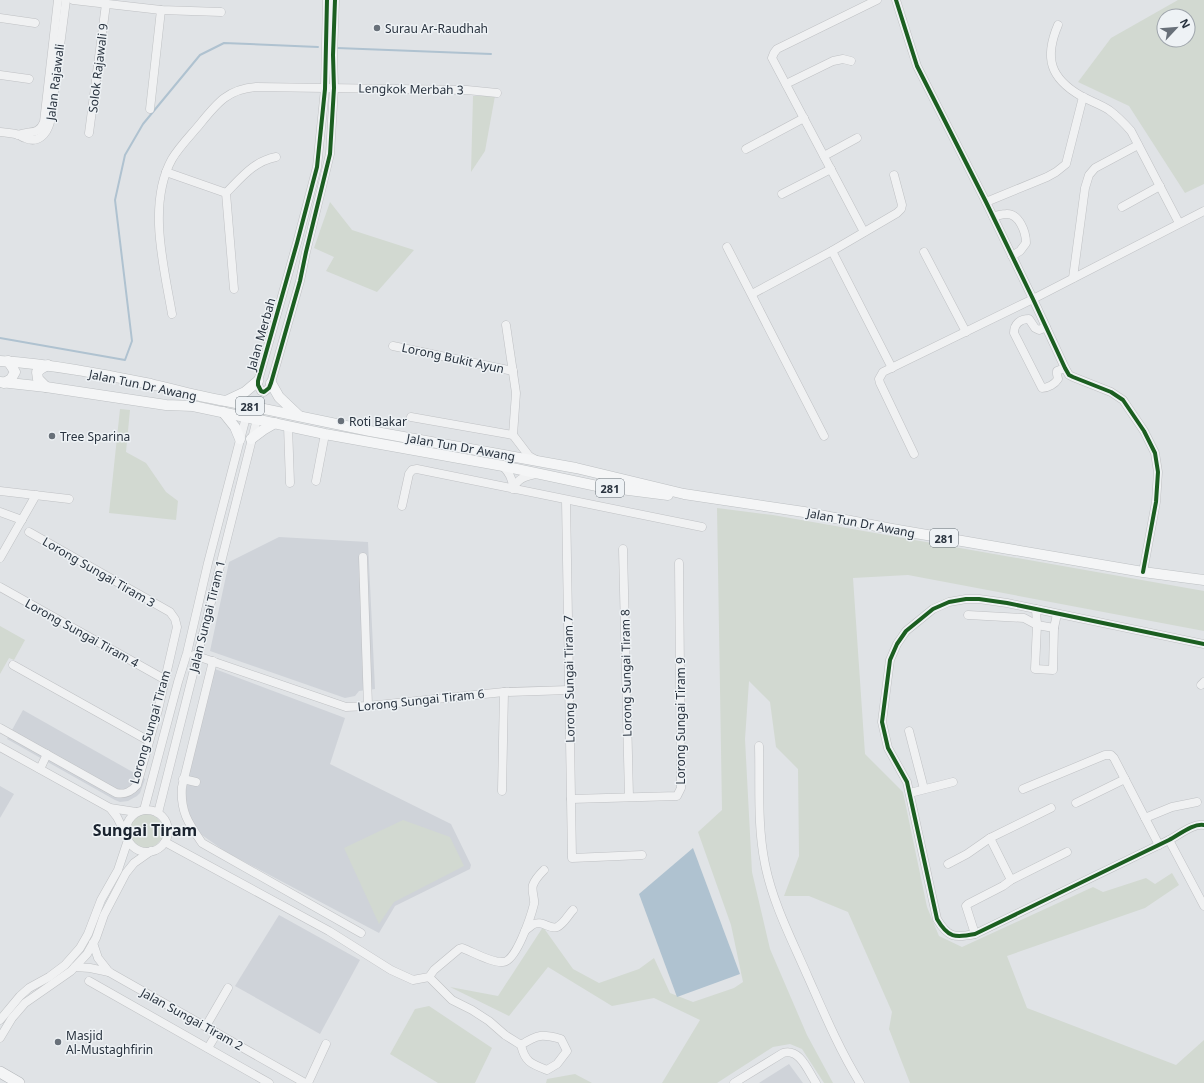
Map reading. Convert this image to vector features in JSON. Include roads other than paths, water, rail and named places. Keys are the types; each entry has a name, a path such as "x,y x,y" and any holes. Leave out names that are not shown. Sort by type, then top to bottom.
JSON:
{"highway":[{"path":"0,1072 19,1083"}],"main road":[{"path":"2,382 12,379 14,372 12,367 4,361"},
{"name":"Jalan Tun Dr Awang","path":"4,361 48,365 151,384 204,398 298,415 370,431 576,468 684,494 804,512 892,529 1143,572 1204,580"},
{"path":"46,387 38,379 37,372 48,365"},
{"path":"226,401 245,392 258,381"},
{"name":"Jalan Tun Dr Awang","path":"2,382 166,405 193,406 325,434 503,466 597,486 661,495 684,494"},
{"path":"271,383 279,396 298,415"},
{"path":"223,412 235,427 240,439"},
{"path":"251,439 275,423"}],"street":[{"name":"Jalan Rajawali","path":"18,135 24,132 37,132 44,122 58,0"},
{"name":"Jalan Rajawali","path":"0,132 18,135 25,139 35,140 46,134 48,130 66,0"},
{"path":"72,0 161,10 221,12"},
{"name":"Jalan Merbah","path":"327,0 325,89 317,167 258,381 258,388 264,392 269,388 271,383 300,282 330,154 334,88 333,55 335,0"},
{"path":"864,232 772,58 777,49 878,0"},
{"path":"896,0 916,66 993,216 1069,375 1111,392 1123,400 1144,431 1155,453 1158,472 1156,502 1143,572"},
{"name":"Solok Rajawali 9","path":"90,133 106,4"},
{"path":"150,109 161,10"},
{"path":"0,18 35,23"},
{"path":"1058,25 1050,44 1050,58 1055,73 1064,84 1082,97 1099,104 1120,119 1131,131 1179,223"},
{"path":"786,84 833,61 839,59 850,61"},
{"path":"0,75 29,79"},
{"name":"Lengkok Merbah 3","path":"172,314 163,261 159,220 163,182 172,158 216,105 226,96 245,88 256,87 467,90 497,93"},
{"path":"986,202 1047,177 1066,164 1082,97"},
{"path":"746,149 804,118"},
{"path":"824,156 857,138"},
{"path":"1073,278 1085,188 1089,175 1095,168 1138,146"},
{"path":"234,289 226,193 248,170 266,159 276,157"},
{"path":"782,194 831,169"},
{"path":"166,172 226,193"},
{"path":"752,294 832,251 901,210 902,205 894,175"},
{"path":"1122,207 1160,186"},
{"path":"914,454 880,383 879,379 883,372 1033,299 1204,211"},
{"path":"993,216 1007,214 1012,215 1018,220 1024,231 1026,243 1020,251 1012,256"},
{"path":"727,247 824,436"},
{"path":"832,251 892,368"},
{"path":"924,252 966,332"},
{"path":"1046,326 1039,330 1035,328 1029,319 1024,319 1016,325 1014,332 1042,388 1055,383 1058,379 1058,371 1065,368"},
{"path":"505,455 510,453 518,445 515,437 516,393 506,325"},
{"name":"Lorong Bukit Ayun","path":"393,346 513,371"},
{"name":"Jalan Sungai Tiram 1","path":"140,811 187,653 208,563 246,417"},
{"name":"Jalan Tun Dr Awang","path":"411,417 515,437"},
{"name":"Jalan Sungai Tiram 1","path":"158,813 257,419"},
{"path":"288,426 290,483"},
{"path":"316,481 325,434"},
{"path":"515,437 529,456 537,460"},
{"path":"503,466 509,473 513,482 513,489"},
{"path":"402,506 409,474 412,470 417,469 702,527"},
{"path":"513,489 516,482 536,474"},
{"path":"0,492 69,499"},
{"path":"0,558 36,496"},
{"name":"Lorong Sungai Tiram 7","path":"566,500 572,858 642,855"},
{"path":"0,512 22,520"},
{"name":"Lorong Sungai Tiram 3","path":"29,532 170,612"},
{"name":"Lorong Sungai Tiram 8","path":"624,549 628,797"},
{"path":"363,557 368,706"},
{"name":"Lorong Sungai Tiram 9","path":"571,799 677,796 682,788 679,563"},
{"name":"Lorong Sungai Tiram 4","path":"0,586 164,679"},
{"path":"1204,644 1057,614 1036,608 979,599 966,599 949,602 933,609 921,618 906,631 897,644 890,660 882,722 888,748 905,777 910,793 937,919 943,929 950,935 960,937 975,934 1159,845 1194,826 1200,824 1204,825"},
{"path":"1036,608 1037,625 1035,669 1053,670 1054,628 1057,614"},
{"name":"Lorong Sungai Tiram","path":"0,728 116,793 121,794 132,791 137,785 158,710 177,627 175,619 170,612"},
{"path":"968,615 1024,618 1037,625 1054,628"},
{"name":"Lorong Sungai Tiram 6","path":"187,653 197,655 346,707 504,692 569,690"},
{"path":"213,661 183,779 181,796 183,810 188,823 202,843 361,934"},
{"path":"13,665 149,740"},
{"path":"502,791 504,692"},
{"path":"909,731 924,789"},
{"path":"759,746 760,822 765,864 773,898 829,1024 849,1066 860,1083"},
{"path":"0,747 110,808 117,817 131,845 137,849 144,852 151,851 159,848 165,842 168,829 166,823 158,813 149,810 140,811 110,808"},
{"path":"40,769 47,754"},
{"path":"1023,789 1108,754 1114,758 1159,845"},
{"path":"183,779 196,782"},
{"path":"1076,803 1125,779"},
{"path":"910,793 953,782"},
{"path":"1145,818 1172,807 1197,802"},
{"path":"948,864 967,854 990,838 1051,808"},
{"path":"0,1020 29,988 49,977 65,965 80,948 88,934 101,900 118,870 127,837 128,821 140,811"},
{"path":"990,838 1011,880"},
{"path":"1169,840 1204,906"},
{"path":"165,842 329,931 391,970 413,980 429,977 434,970 462,948 498,962 506,962 514,954 524,932 534,903 532,888 538,876 544,870"},
{"path":"0,1038 12,1018 25,1003 75,967 87,954 104,915 126,873 134,863 151,851"},
{"path":"975,934 966,906 1011,880 1067,852"},
{"path":"524,932 533,924 538,923 542,923 553,928 557,927 573,910"},
{"name":"Jalan Sungai Tiram 2","path":"93,943 98,958 109,972 306,1083"},
{"path":"75,967 109,972"},
{"path":"429,977 452,1000 484,1017 505,1035 521,1045 524,1057 534,1066 547,1070 557,1064 567,1051 561,1039 545,1035 533,1038 521,1045"},
{"path":"89,981 269,1083"},
{"path":"206,1026 228,988"},
{"path":"208,1048 217,1033"},
{"path":"306,1083 326,1044"},
{"path":"734,1083 788,1051 794,1053 801,1059 816,1083"}],"water":[{"path":"693,848 740,974 677,997 639,894"}],"waterway":[{"path":"0,338 125,360 132,341 115,200 125,155 143,124 200,55 224,43 318,47"},
{"path":"337,48 491,54"}],"place":[{"name":"Surau Ar-Raudhah","path":"377,28"},
{"name":"Roti Bakar","path":"341,421"},
{"name":"Tree Sparina","path":"52,436"},
{"name":"Masjid Al-Mustaghfirin","path":"58,1042"}],"district":[{"name":"Sungai Tiram","path":"145,830"}]}
